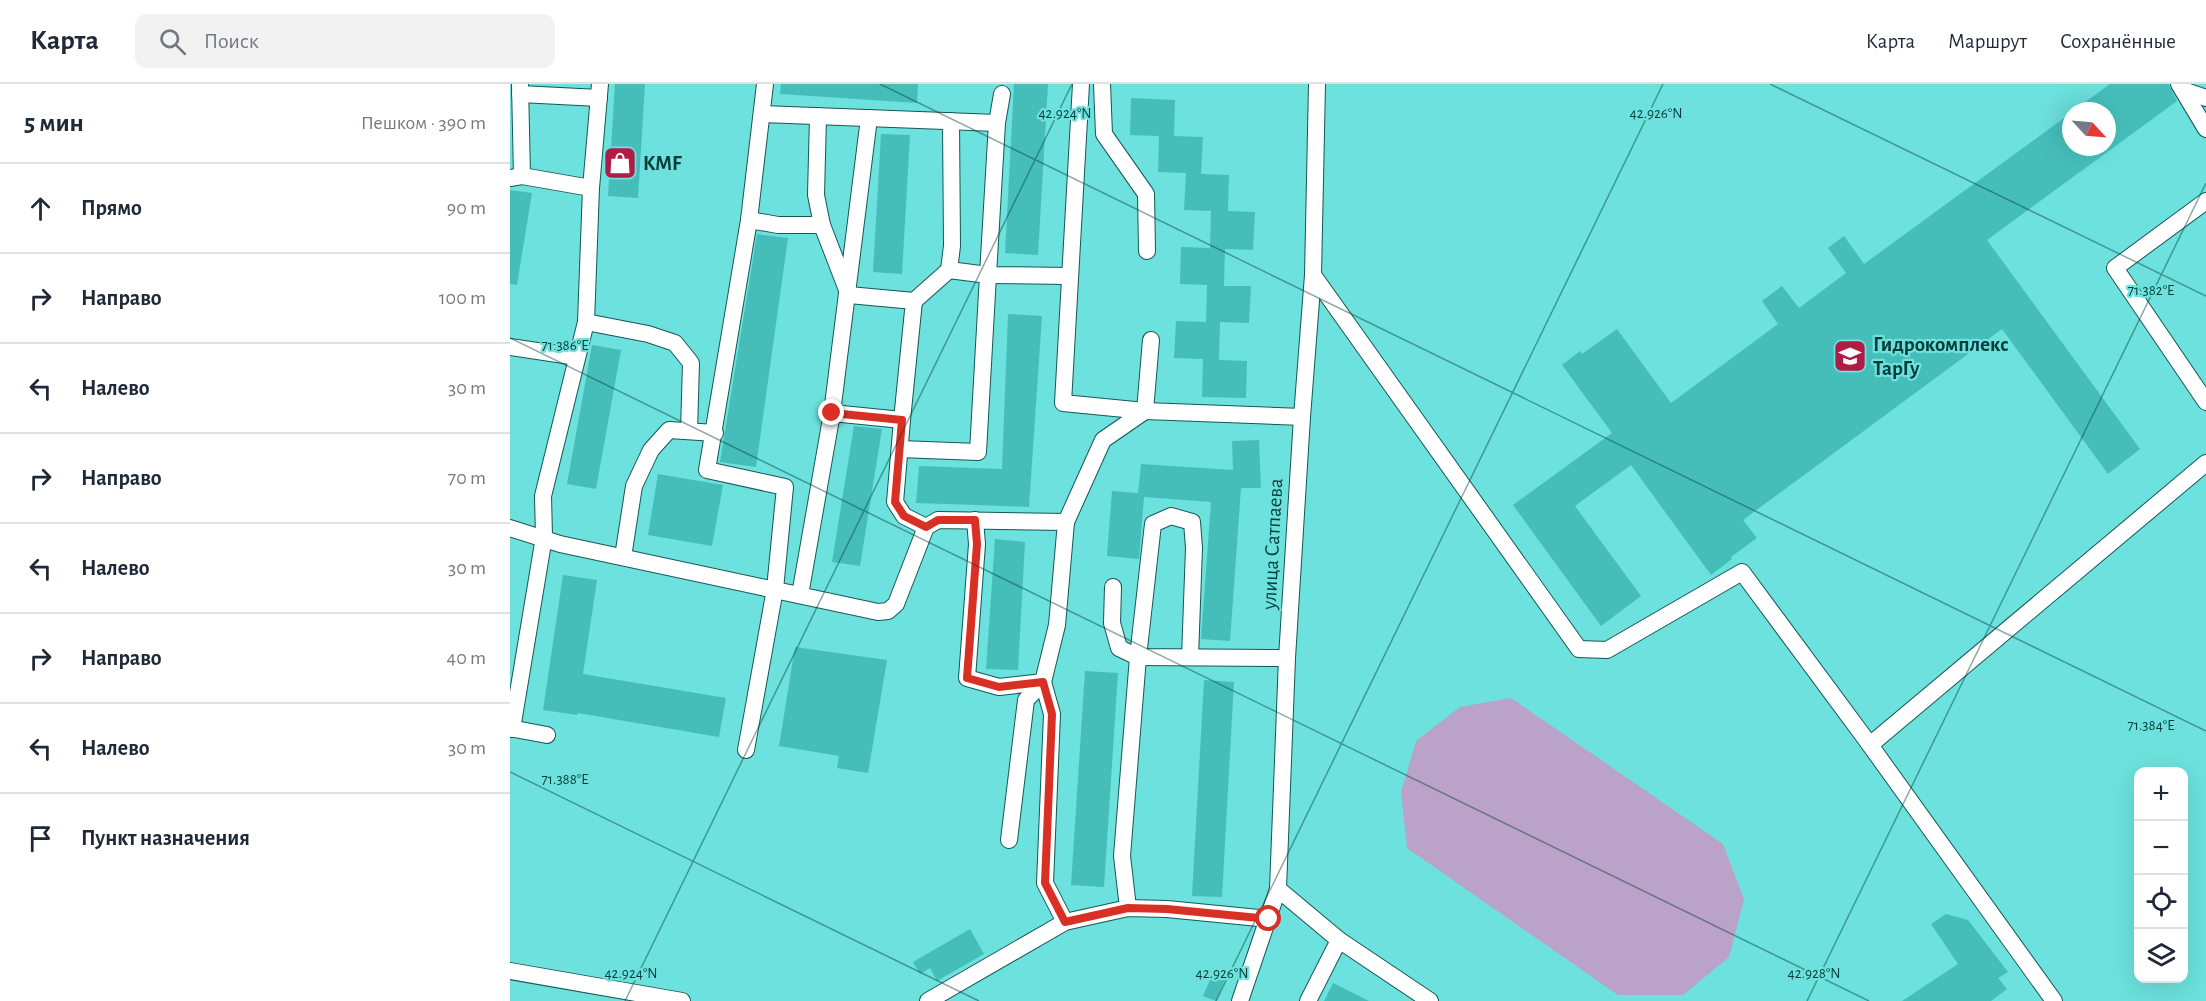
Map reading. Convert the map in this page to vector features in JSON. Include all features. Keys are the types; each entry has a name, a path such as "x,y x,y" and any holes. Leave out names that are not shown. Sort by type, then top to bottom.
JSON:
{"street":[{"path":"746,750 776,589 785,487 707,470 750,220 765,84"},
{"path":"1081,84 1063,403 1145,411 1302,417"},
{"path":"1102,84 1104,134 1146,194 1147,251"},
{"name":"улица Сатпаева","path":"1240,1001 1278,889 1287,658 1302,417 1314,275 1317,84"},
{"path":"2181,87 2206,98"},
{"path":"2181,87 2206,129"},
{"path":"547,735 511,729 544,537 543,496 586,322 591,188 600,91 520,89 516,177 591,188"},
{"path":"900,449 978,452 997,123 1002,94"},
{"path":"762,114 997,123"},
{"path":"818,116 816,195 822,225 849,295"},
{"path":"800,595 832,413 849,295 869,118"},
{"path":"926,527 904,516 895,502 914,301 949,270 952,246 951,121"},
{"path":"2206,201 2115,268 2206,402"},
{"path":"750,220 778,225 822,225"},
{"path":"949,270 988,274 1069,276"},
{"path":"1314,275 1579,649 1607,650 1742,572 2054,1001"},
{"path":"849,295 914,301"},
{"path":"586,322 648,333 675,343 691,363 689,431"},
{"path":"1145,411 1151,339"},
{"path":"510,347 577,357"},
{"path":"1065,922 1045,883 1052,714 1043,682 1057,625 1066,522 1102,440 1145,411"},
{"path":"832,413 902,420"},
{"path":"623,557 634,486 651,450 669,430 714,433"},
{"path":"1870,745 2206,463"},
{"path":"1128,908 1122,856 1138,657 1153,524 1171,516 1192,522 1194,548 1190,657"},
{"path":"510,528 560,544 878,612 888,611 897,604 926,527 938,520 1066,522"},
{"path":"975,520 977,544 967,678 999,687 1043,682"},
{"path":"1113,587 1112,623 1119,648 1138,657 1287,658"},
{"path":"1009,840 1026,700 1043,682"},
{"path":"1278,889 1339,940 1430,1001"},
{"path":"928,1001 1065,922 1128,908 1167,909 1269,919"},
{"path":"1308,1001 1339,940"},
{"path":"510,971 682,1001"}],"shaded area":[{"path":"1511,698 1723,844 1744,899 1729,957 1683,995 1618,995 1407,848 1401,792 1416,741 1460,707"}],"building":[{"path":"615,84 645,84 638,198 608,196"},
{"path":"781,84 918,84 917,103 780,94"},
{"path":"1014,84 1048,84 1038,255 1005,253"},
{"name":"Гидрокомплекс ТарГу","path":"2110,84 2169,84 2177,101 2116,146 2116,102 2085,102"},
{"path":"1131,98 1175,100 1174,136 1203,137 1201,174 1229,175 1228,211 1255,212 1253,250 1225,249 1224,286 1251,286 1249,323 1220,322 1219,360 1247,361 1246,398 1202,397 1203,359 1174,358 1176,321 1206,322 1207,285 1180,284 1181,247 1210,248 1211,211 1184,210 1186,173 1158,172 1159,136 1130,135"},
{"name":"Гидрокомплекс ТарГу","path":"2062,120 2062,156 2102,156 1987,240 2140,449 2108,474 2002,329 1743,520 1757,538 1711,575 1631,465 1575,506 1641,596 1601,626 1513,505 1612,433 1562,365 1580,351 1582,354 1617,329 1671,403 1778,324 1762,301 1782,286 1799,308 1846,273 1828,248 1844,236 1864,264"},
{"path":"881,134 910,135 902,274 873,272"},
{"path":"510,190 532,193 517,285 510,284"},
{"path":"757,234 788,238 756,467 720,462"},
{"path":"1008,314 1042,316 1029,507 916,503 919,466 1002,469"},
{"path":"592,345 621,350 596,489 567,484"},
{"path":"854,426 882,429 860,566 832,562"},
{"path":"1259,440 1261,488 1241,488 1230,641 1201,639 1211,502 1144,497 1139,559 1107,556 1112,491 1138,493 1141,464 1233,470 1232,441"},
{"path":"658,474 723,485 712,546 648,535"},
{"path":"995,539 1025,542 1018,670 986,669"},
{"path":"563,575 597,580 583,674 726,698 719,737 578,713 577,715 543,710"},
{"path":"795,647 887,660 868,773 837,768 839,756 779,746"},
{"path":"1085,671 1118,673 1104,887 1071,885"},
{"path":"1204,680 1234,682 1222,897 1192,896"},
{"path":"1946,914 1968,920 2008,972 1998,978 2007,989 1991,1001 1902,1001 1958,964 1931,924"},
{"path":"970,929 984,954 937,981 930,968 920,974 913,962"},
{"path":"1214,970 1227,975 1216,1001 1203,996"},
{"path":"1333,983 1369,1001 1324,1001"}],"place":[{"name":"KMF","path":"620,163"},
{"name":"Гидрокомплекс ТарГу","path":"1850,356"}],"route":[{"path":"832,413 902,420 895,502 904,516 926,527 938,520 975,520 977,544 967,678 999,687 1043,682 1052,714 1045,883 1065,922 1128,908 1167,909 1269,919"}]}
